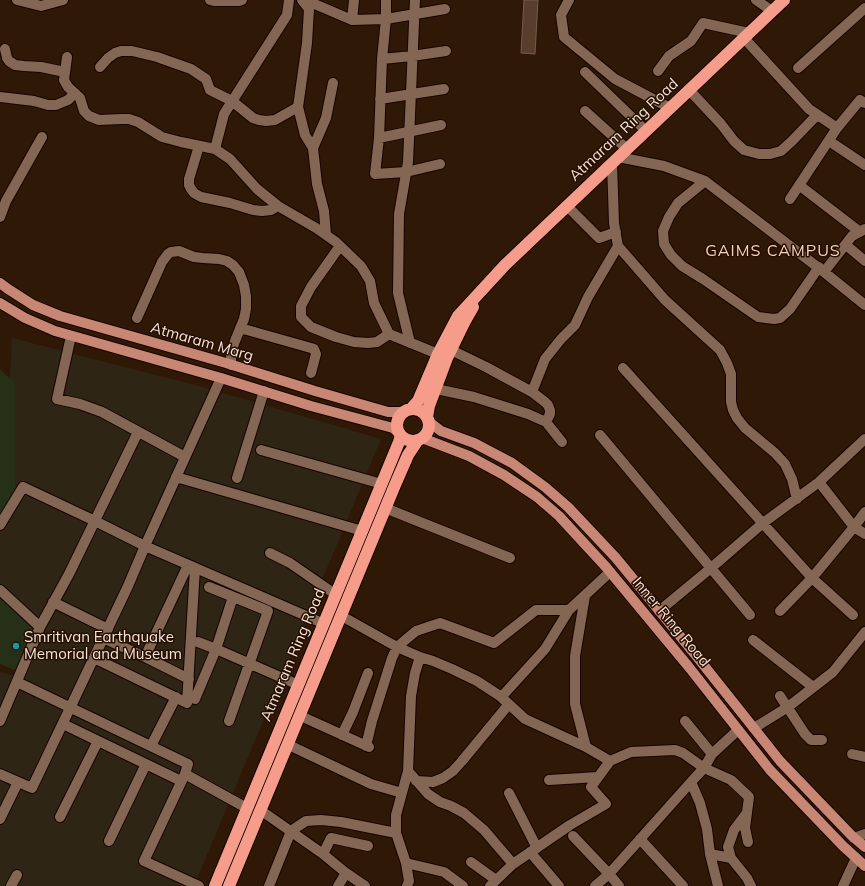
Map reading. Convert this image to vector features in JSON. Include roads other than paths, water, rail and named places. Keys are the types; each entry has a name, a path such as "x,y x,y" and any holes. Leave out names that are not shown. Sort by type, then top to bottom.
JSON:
{"highway":[{"name":"Atmaram Ring Road","path":"407,410 418,401 438,354 458,316 487,284 566,206 784,0"},
{"name":"Atmaram Ring Road","path":"428,419 429,406 451,350 465,321 487,284"},
{"path":"407,410 420,411 428,419 428,431 420,439 409,440 400,434 397,428 398,419 407,410"},
{"name":"Atmaram Ring Road","path":"215,886 382,484 399,442 400,434"},
{"name":"Atmaram Ring Road","path":"229,886 385,508 408,455 420,439"}],"main road":[{"name":"Atmaram Marg","path":"0,283 33,305 60,316 388,412 407,410"},
{"name":"Atmaram Marg","path":"2,307 37,324 72,336 221,378 311,406 393,428 400,434"},
{"name":"Inner Ring Road","path":"428,419 441,431 474,443 512,463 568,506 616,558 780,761 854,838 865,847"},
{"name":"Inner Ring Road","path":"420,439 469,456 504,474 559,516 610,572 688,666 770,770 843,846 865,866"}],"street":[{"path":"17,0 41,6 63,0"},
{"path":"210,0 242,0"},
{"path":"215,149 224,114 287,15 290,0"},
{"path":"302,0 309,9 308,42 298,107 305,135 313,148 317,184 324,211 326,235"},
{"path":"305,0 352,20 386,19 445,9"},
{"path":"352,20 354,0"},
{"path":"386,0 379,138 375,174 406,172 440,164"},
{"path":"410,342 398,293 399,214 408,162 415,0"},
{"path":"568,0 561,15 564,37 615,79 670,108"},
{"path":"756,0 772,11"},
{"path":"798,68 865,8"},
{"path":"658,71 669,56 691,41 703,23 747,35 809,109 837,128"},
{"path":"5,49 7,58 15,65 41,67 65,72"},
{"path":"100,67 121,50 132,51 157,57 191,69 206,79 210,90 232,101 253,118 266,122 275,120 298,107"},
{"path":"382,59 446,51"},
{"path":"67,57 64,80 68,87 80,98 84,111 89,116 99,120 129,119 138,122 162,137 215,149 230,159 257,189 278,206 326,235 361,266 370,281 374,303 389,334 433,352"},
{"path":"585,72 646,131"},
{"path":"313,148 326,118 333,83"},
{"path":"380,99 444,89"},
{"path":"0,97 56,105 68,100 75,93"},
{"path":"692,93 734,141 744,150 759,154 770,154 781,150 792,141 817,115"},
{"path":"790,199 837,128 860,100 865,103"},
{"path":"585,111 619,156 664,166 706,181 822,269 865,305"},
{"path":"379,138 441,125"},
{"path":"0,217 6,201 42,137"},
{"path":"828,140 865,165"},
{"path":"199,146 189,179 189,185 194,193 201,197 253,210 271,210 278,206"},
{"path":"619,156 614,223 618,246 665,300 720,350 731,374 731,402 737,418 745,428 775,453 785,464 792,478 797,499"},
{"path":"706,181 678,203 669,217 663,231 664,244 671,255 682,266 758,317 774,320 780,318 790,309 822,269 852,236 862,230 799,185"},
{"path":"566,206 599,238 616,232"},
{"path":"846,244 865,261"},
{"path":"340,246 311,287 301,306 301,317 311,327 336,337 354,342 377,342 389,334"},
{"path":"532,392 545,359 575,325 588,297 618,246"},
{"path":"137,318 164,259 171,252 179,251 194,257 228,261 239,272 246,296 244,319 231,353 231,365"},
{"path":"240,328 314,349 316,354 311,373"},
{"path":"72,336 57,399 80,404 102,412 186,457"},
{"path":"451,350 532,392 548,405 550,414 546,422"},
{"path":"623,368 812,578 853,615"},
{"path":"0,774 32,788 128,586 221,378"},
{"path":"436,389 474,397 528,414 546,422 562,442"},
{"path":"237,478 264,391"},
{"path":"0,720 18,682 40,627 138,432"},
{"path":"600,435 750,615"},
{"path":"659,611 763,523 819,482 865,438"},
{"path":"261,450 382,484"},
{"path":"176,477 359,530"},
{"path":"819,482 854,527 865,534"},
{"path":"0,524 23,487 95,520 146,546 320,622"},
{"path":"385,508 510,558"},
{"path":"780,611 812,578 865,512"},
{"path":"270,553 290,563 332,592"},
{"path":"144,657 192,566"},
{"path":"94,658 187,703 192,566"},
{"path":"505,693 545,649 569,610 610,572"},
{"path":"209,587 268,611 229,721"},
{"path":"0,590 40,627"},
{"path":"585,596 575,656 575,704 586,747"},
{"path":"194,699 216,649 233,597"},
{"path":"53,602 144,657 189,679"},
{"path":"305,718 367,746 372,721 392,658 397,647 416,631 440,623 494,643 536,610 569,610"},
{"path":"347,619 397,647 452,669 477,681 500,696 525,719 586,747 610,761"},
{"path":"754,728 788,707 833,672 865,632"},
{"path":"752,640 813,687"},
{"path":"198,642 294,683"},
{"path":"407,886 409,881 406,863 396,833 396,815 408,771 411,696 420,657"},
{"path":"342,735 353,712 368,673"},
{"path":"18,682 188,764 144,860 199,886"},
{"path":"780,696 805,734 811,740 822,740"},
{"path":"151,746 176,697"},
{"path":"416,780 433,782 443,778 453,771 509,704"},
{"path":"685,721 712,754"},
{"path":"63,724 146,764 183,777 243,806"},
{"path":"595,886 609,874 704,768 712,754 738,730"},
{"path":"60,817 98,741"},
{"path":"293,747 371,784 402,793"},
{"path":"470,862 494,884 513,864 606,804 591,787 610,761 631,752 674,750 683,753 704,768 731,780 749,797 745,828 748,842"},
{"path":"852,754 865,757"},
{"path":"109,841 146,764"},
{"path":"408,771 428,794 464,814 484,830 513,864"},
{"path":"549,780 598,777"},
{"path":"0,819 18,782"},
{"path":"691,782 700,803 707,829 710,854 718,886"},
{"path":"509,793 534,850 559,886"},
{"path":"266,814 365,886"},
{"path":"746,814 734,830 728,847 731,858 747,878 751,886"},
{"path":"274,886 291,831 306,821 321,820 341,822 396,833"},
{"path":"854,838 865,834"},
{"path":"573,836 620,886"},
{"path":"323,854 330,838 368,846"},
{"path":"640,839 683,886"},
{"path":"710,854 731,858"},
{"path":"843,886 856,858"},
{"path":"406,863 444,872 464,886"},
{"path":"338,886 346,873"},
{"path":"11,886 17,875"}],"place":[{"name":"Smritivan Earthquake Memorial and Museum","path":"16,646"}],"district":[{"name":"GAIMS CAMPUS","path":"773,251"}]}
